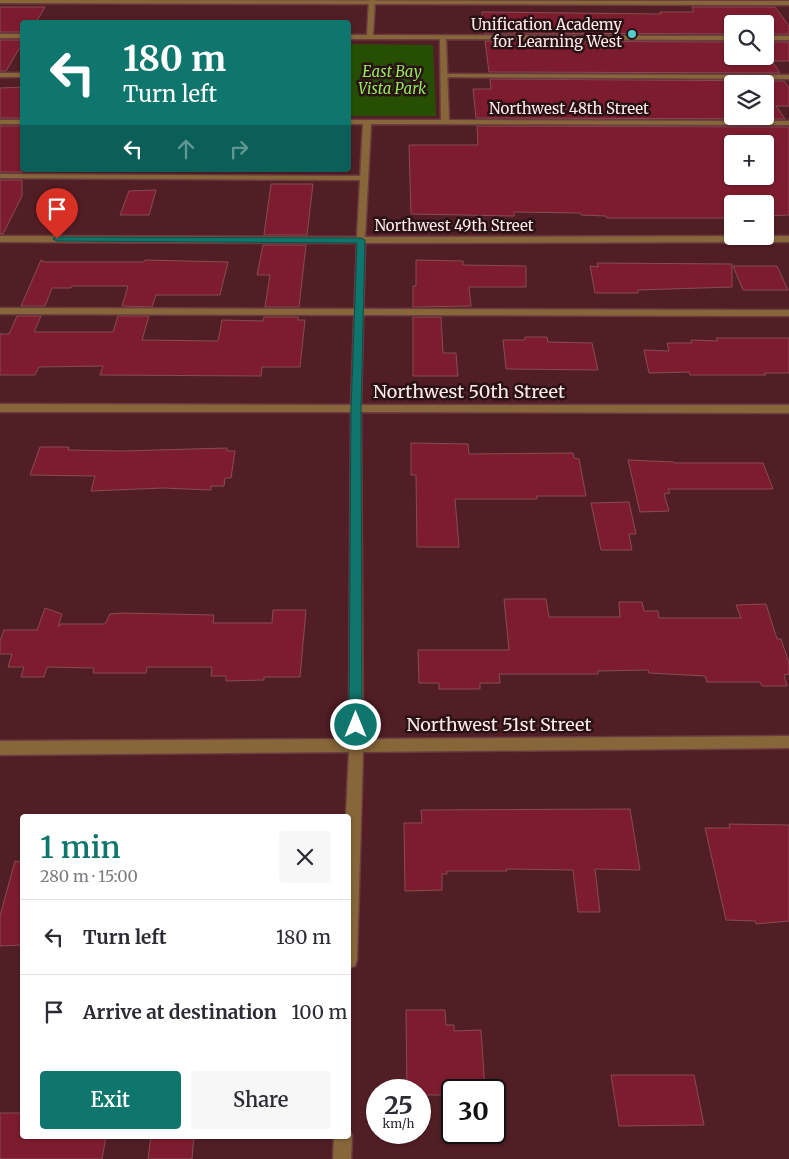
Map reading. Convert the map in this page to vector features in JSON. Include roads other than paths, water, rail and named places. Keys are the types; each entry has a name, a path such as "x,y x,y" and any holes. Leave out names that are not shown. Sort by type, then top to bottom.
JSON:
{"street":[{"path":"0,1 789,3"},
{"path":"370,37 372,1"},
{"path":"0,36 20,36"},
{"path":"351,37 724,38"},
{"path":"443,37 445,122"},
{"path":"774,38 789,38"},
{"path":"0,75 20,75"},
{"path":"444,76 789,77"},
{"path":"0,122 20,122"},
{"name":"Northwest 48th Street","path":"351,122 789,123"},
{"path":"351,899 356,745 356,410 367,122"},
{"path":"0,176 364,178"},
{"name":"Northwest 49th Street","path":"0,239 789,239"},
{"path":"0,311 789,313"},
{"name":"Northwest 50th Street","path":"0,408 356,410 789,409"},
{"name":"Northwest 51st Street","path":"0,748 789,742"},
{"path":"342,1159 343,1139"}],"place":[{"name":"Unification Academy for Learning West","path":"632,34"}],"park label":[{"name":"East Bay Vista Park","path":"392,80"}]}
